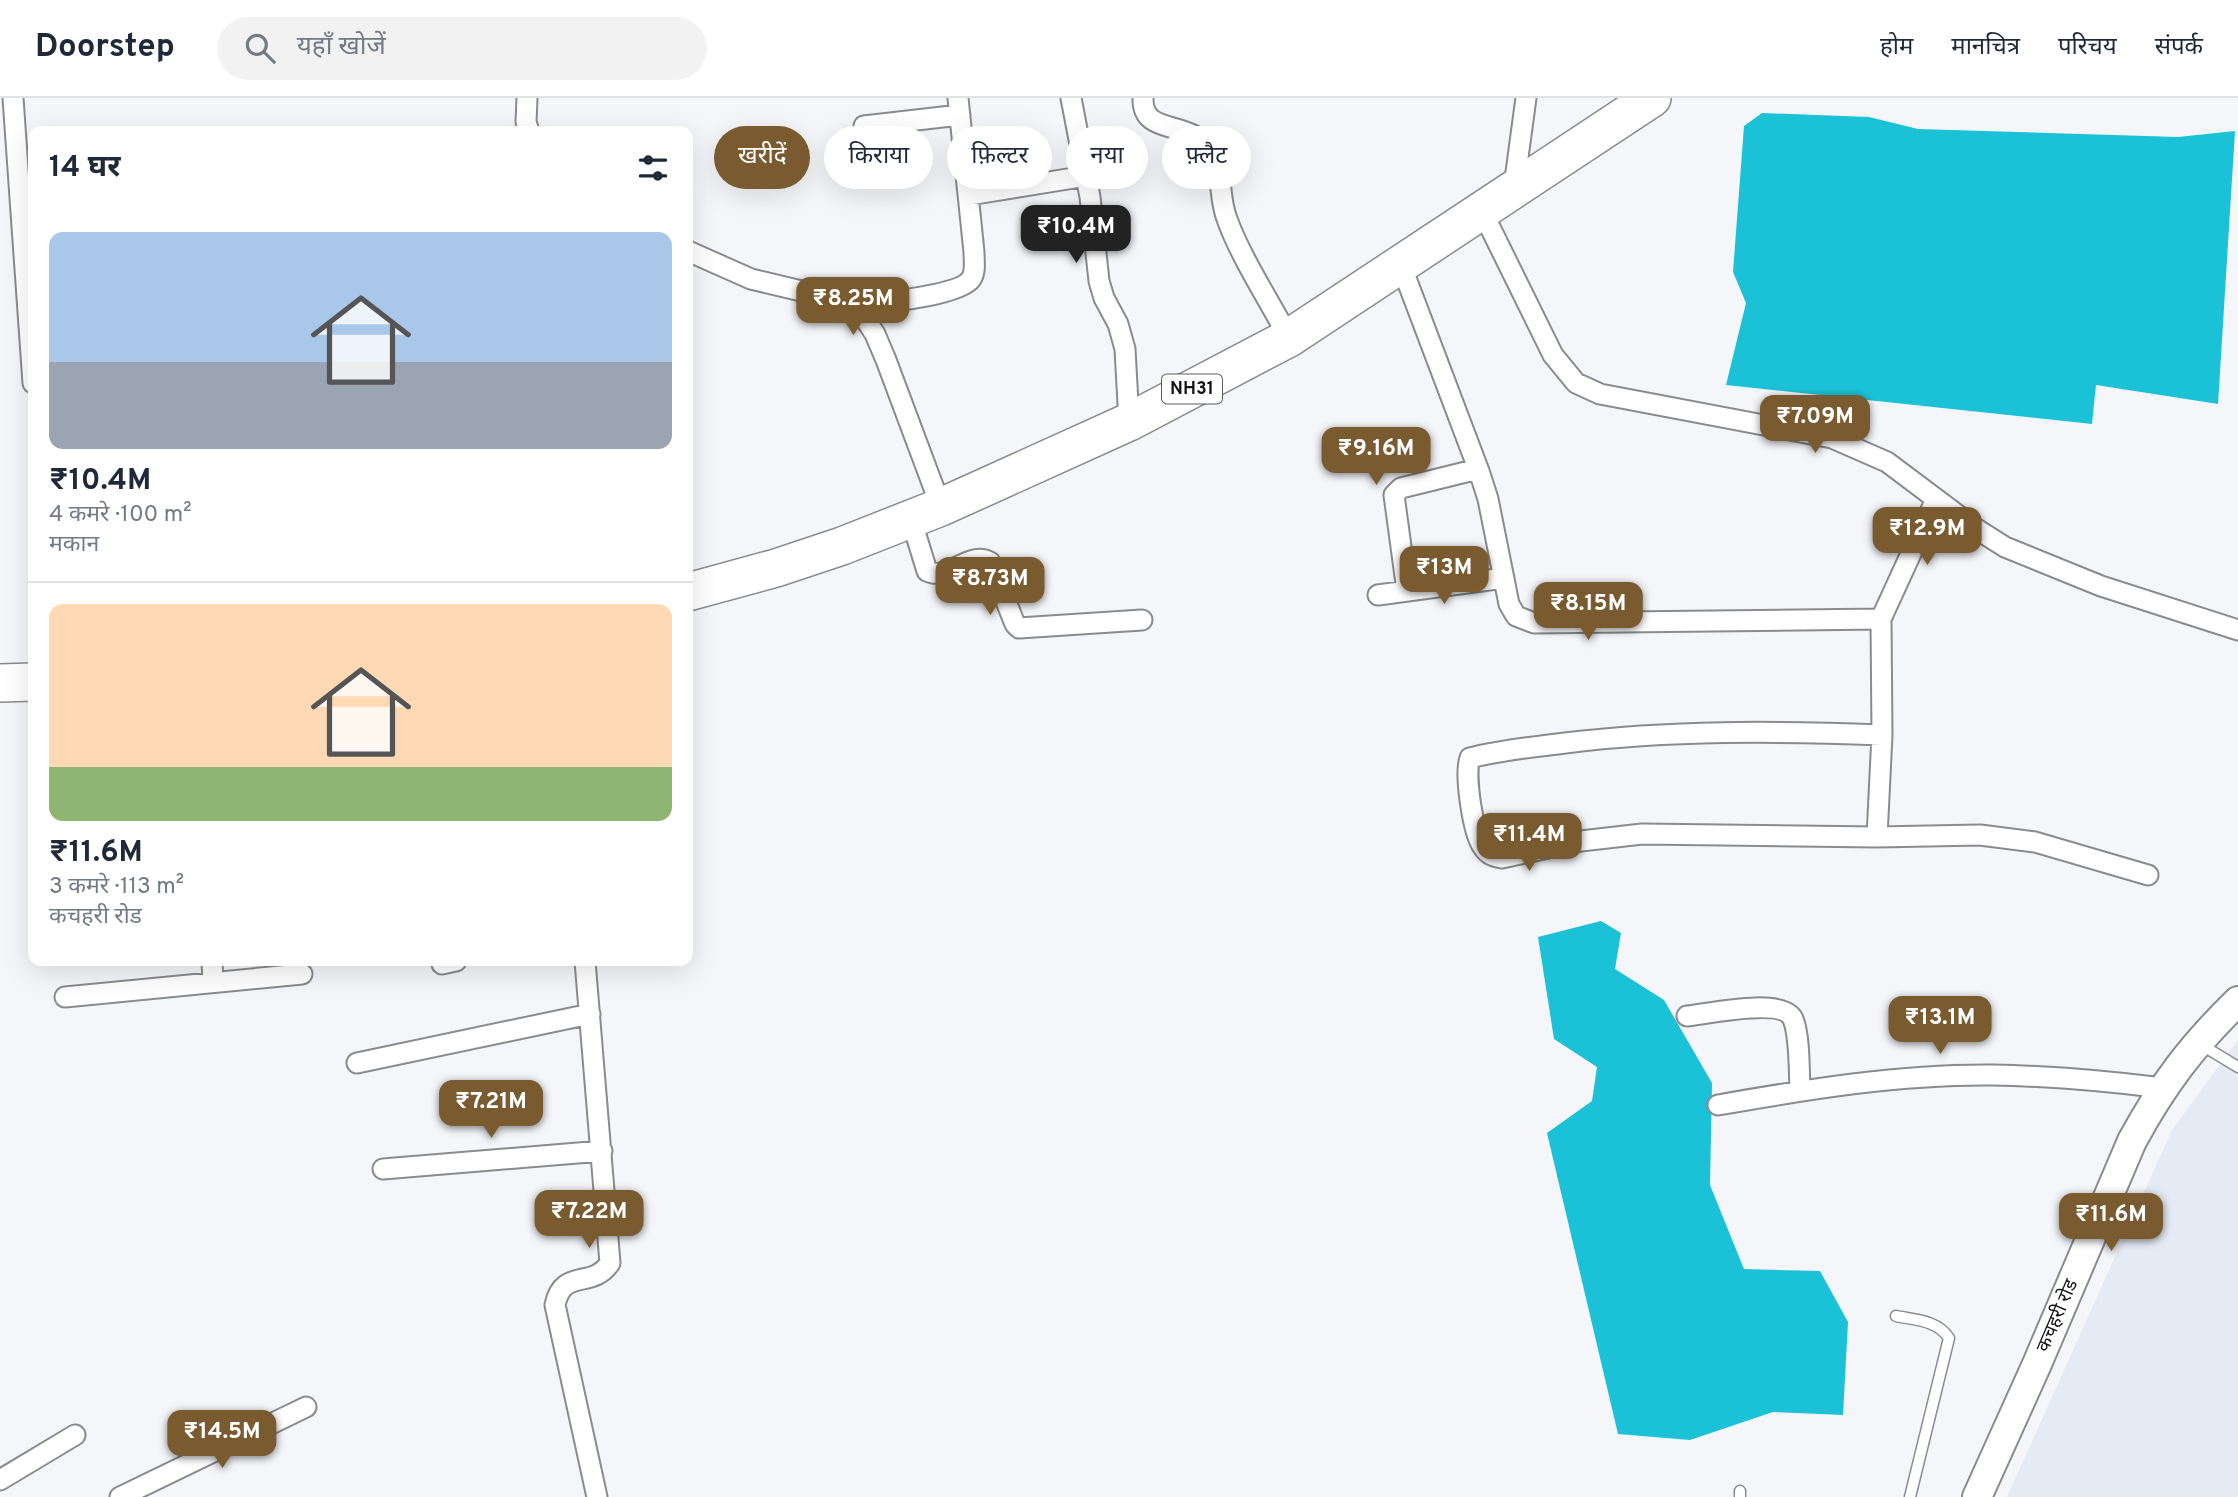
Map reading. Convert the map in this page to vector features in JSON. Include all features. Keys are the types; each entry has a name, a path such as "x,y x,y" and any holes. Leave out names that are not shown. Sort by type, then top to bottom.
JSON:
{"highway":[{"name":"NH31","path":"693,591 776,568 926,513 1129,422 1289,338 1652,98"},
{"path":"0,684 28,682"}],"main road":[{"name":"कचहरी रोड","path":"1977,1497 2132,1141 2163,1088 2197,1042 2238,1001"}],"street":[{"path":"13,98 28,312"},
{"path":"527,98 527,126"},
{"path":"1071,98 1076,126"},
{"path":"1143,98 1143,112 1149,120 1198,136 1209,148 1220,172 1226,218 1289,338"},
{"path":"1514,187 1526,98"},
{"path":"849,307 960,288 971,280 975,269 959,106 864,126"},
{"path":"969,195 1066,179"},
{"path":"1088,189 1099,281 1104,299 1118,324 1125,349 1129,422"},
{"path":"1482,211 1553,355 1576,383 1600,394 1832,438 1888,462 2005,547 2101,586 2238,629"},
{"path":"693,253 751,279 823,296 849,307 866,320 876,334 926,513 927,571 939,574 984,558 990,562 1019,628 1142,620"},
{"path":"1401,265 1488,499 1509,604 1516,616 1534,623 1881,619"},
{"path":"1406,591 1394,495 1401,488 1478,469"},
{"path":"1877,836 1882,735 1881,619 1936,499"},
{"path":"1378,595 1504,578"},
{"path":"1882,735 1750,731 1669,733 1481,755 1470,758 1467,767 1481,846 1491,856 1502,858 1581,841 1642,834 2007,836 2148,875"},
{"path":"212,966 213,982"},
{"path":"585,966 610,1263 604,1272 564,1284 555,1305 597,1497"},
{"path":"65,997 302,974"},
{"path":"1687,1016 1758,1008 1786,1011 1792,1018 1796,1033 1800,1090"},
{"path":"357,1063 590,1014"},
{"path":"1718,1105 1800,1090 1943,1076 1991,1075 2098,1080 2163,1088"},
{"path":"383,1169 602,1151"},
{"path":"120,1497 306,1407"},
{"path":"0,1480 75,1435"}],"lane":[{"path":"2197,1042 2238,1067"},
{"path":"1896,1316 1931,1323 1944,1330 1949,1338 1910,1497"}],"shaded area":[{"path":"2238,1040 2238,1497 2007,1497 2172,1130"}],"water":[{"path":"1762,113 1869,117 1918,129 2178,137 2235,131 2218,404 2096,385 2092,424 1726,385 1746,303 1733,272 1744,126"},
{"path":"1601,921 1621,933 1615,969 1664,1000 1712,1083 1710,1185 1744,1269 1820,1271 1848,1322 1843,1415 1773,1412 1690,1440 1618,1434 1547,1133 1592,1101 1597,1067 1554,1039 1538,937"}]}
